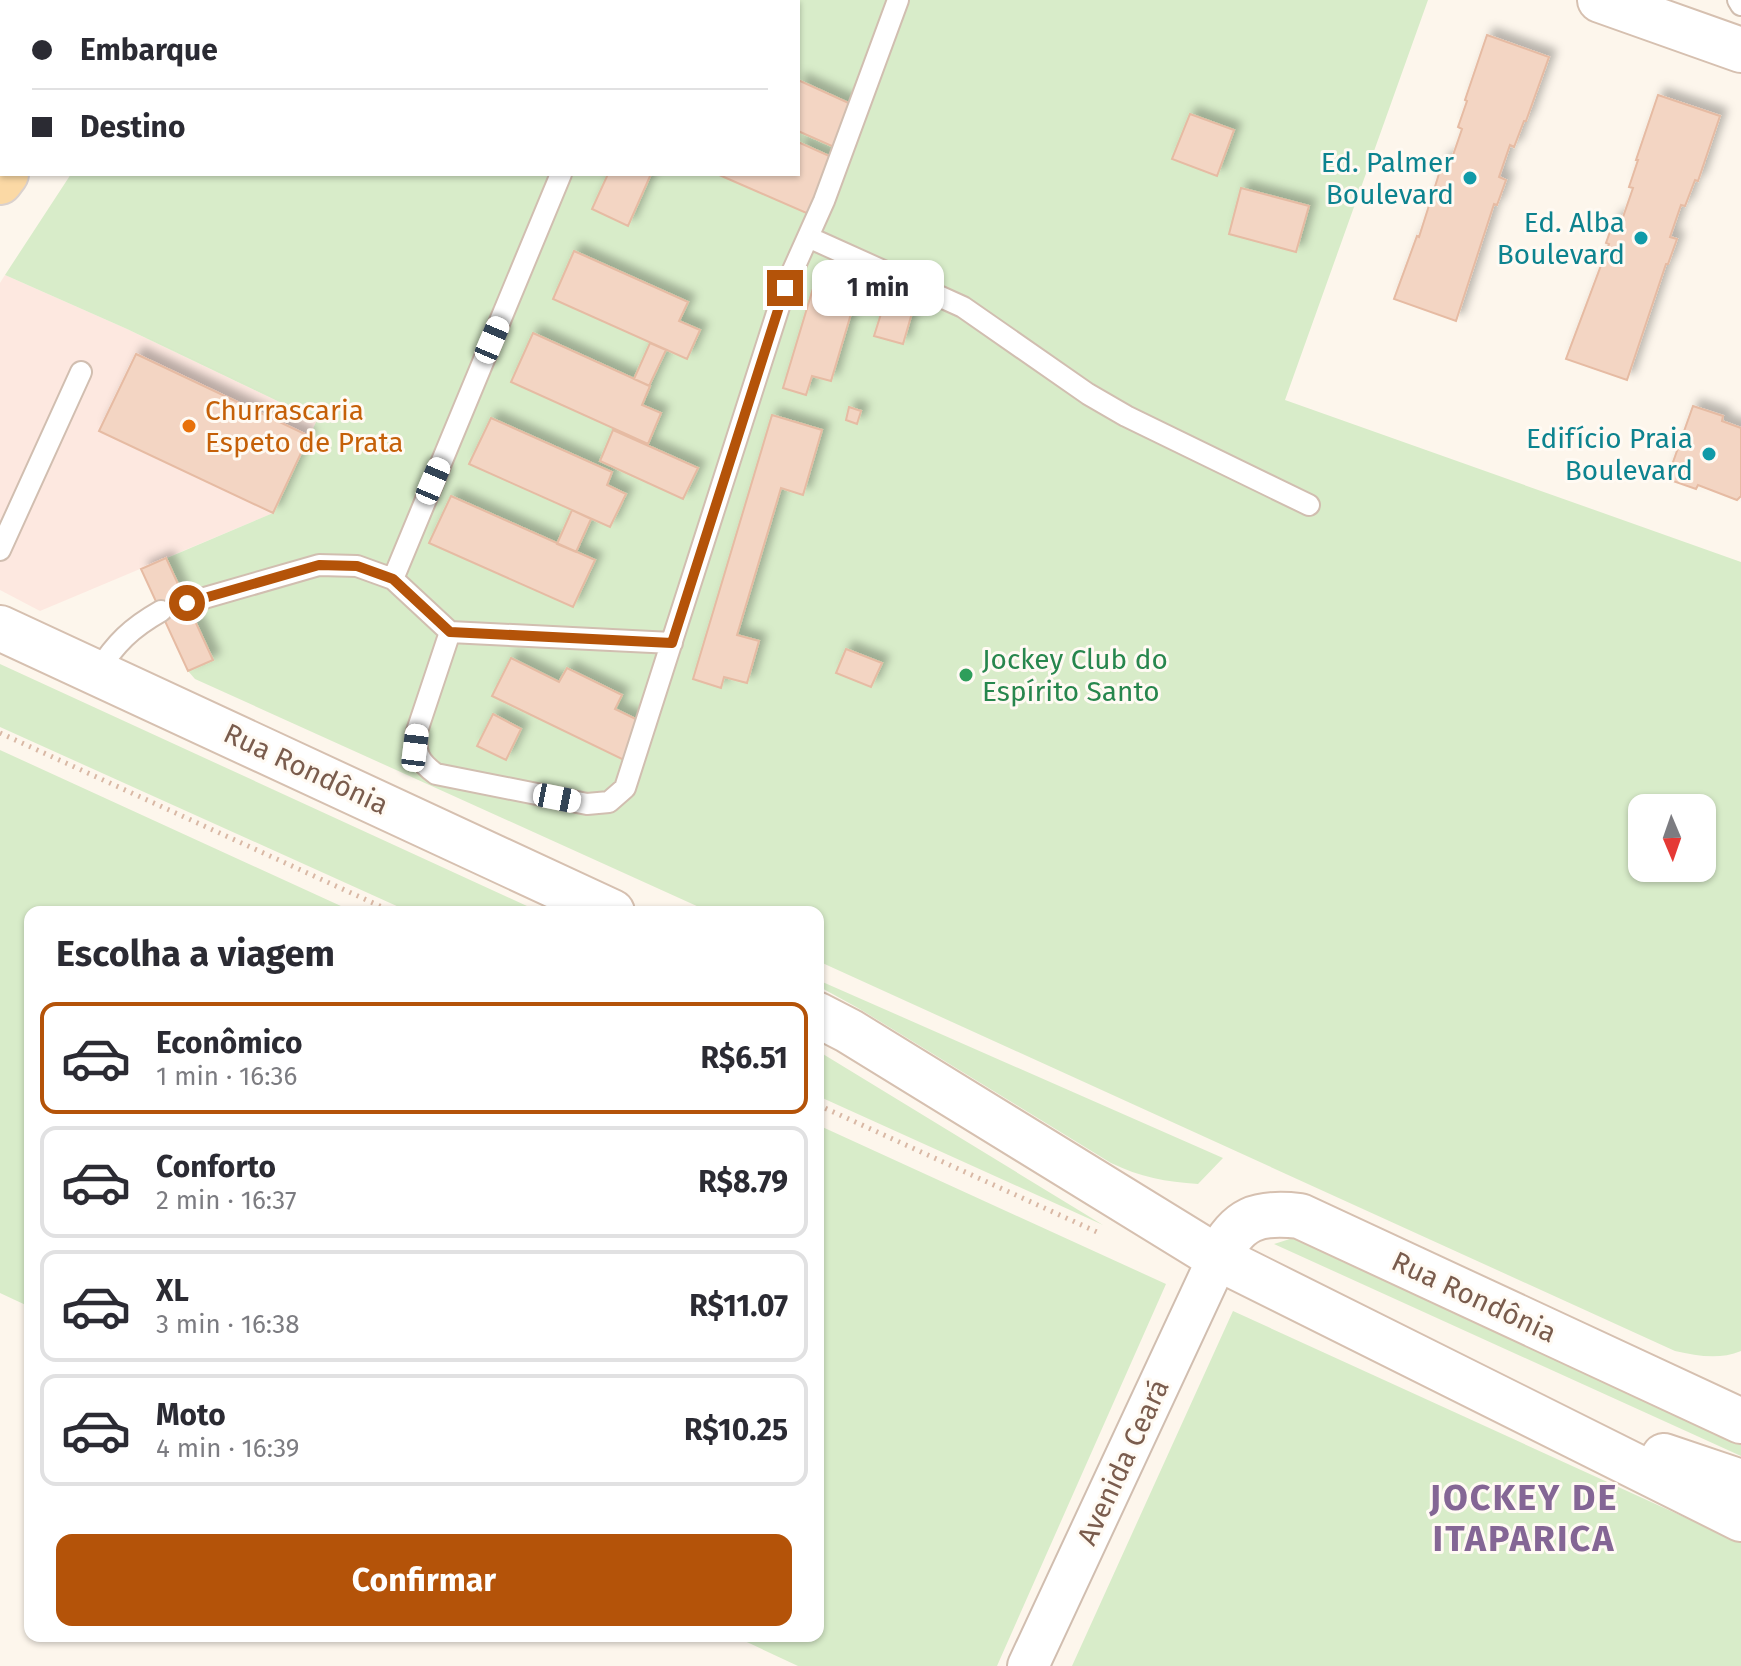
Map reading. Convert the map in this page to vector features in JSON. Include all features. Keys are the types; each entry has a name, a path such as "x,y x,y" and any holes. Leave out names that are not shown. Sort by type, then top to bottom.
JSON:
{"street":[{"path":"1600,0 1741,50"},
{"name":"Rua Rondônia","path":"0,628 599,906"},
{"path":"824,1019 1218,1258 1741,1519"},
{"name":"Rua Rondônia","path":"1218,1258 1226,1241 1241,1225 1271,1212 1300,1216 1741,1421"},
{"name":"Avenida Ceará","path":"1028,1666 1218,1258"},
{"path":"1674,1390 1699,1392 1741,1385"},
{"path":"1514,1406 1741,1482"}],"lane":[{"path":"450,632 417,731 415,748 422,764 436,774 587,804 609,802 625,788 785,288 808,237 898,0"},
{"path":"393,579 560,176"},
{"path":"808,237 963,307 1113,409 1309,505"},
{"path":"0,550 81,372"},
{"path":"187,603 319,565 357,566 393,579 450,632 672,643"},
{"path":"97,672 113,647 134,626 161,611"}],"path":[{"path":"0,733 380,906"},
{"path":"824,1108 1108,1237"}],"shaded area":[{"path":"5,275 127,329 317,420 273,513 40,611 0,590 0,283"}],"green space":[{"name":"Jockey Club do Espírito Santo","path":"800,0 1428,0 1285,400 1741,562 1741,1351 1700,1356 1675,1351 824,964 824,906 697,906 195,679 188,671 141,569 273,513 317,420 127,329 5,275 70,176 800,176"},
{"path":"0,664 527,906 397,906 0,727"},
{"path":"0,750 341,906 24,906 24,1304 0,1293"},
{"path":"824,983 1223,1158 1198,1184 1153,1178 1122,1168 824,989"},
{"path":"824,1055 1103,1225 824,1099"},
{"path":"824,1128 1166,1284 997,1666 798,1666 747,1642 824,1642"},
{"path":"1293,1238 1741,1442 1741,1456 1274,1244"},
{"path":"1233,1311 1741,1543 1741,1666 1072,1666"}],"building":[{"name":"Ed. Palmer Boulevard","path":"1487,35 1549,57 1526,121 1514,147 1510,145 1499,177 1506,180 1497,205 1494,204 1456,321 1394,299 1419,237 1444,158 1451,161 1462,129 1458,127 1465,100"},
{"path":"800,81 853,105 834,147 800,132"},
{"name":"Ed. Alba Boulevard","path":"1658,95 1720,116 1698,181 1695,180 1685,206 1681,205 1670,237 1677,239 1627,380 1566,359 1609,244 1606,243 1615,218 1622,220 1633,188 1629,187 1636,160"},
{"path":"1190,114 1234,130 1217,176 1172,159"},
{"path":"800,143 836,159 811,215 722,176 800,176"},
{"path":"607,176 650,176 628,226 592,209"},
{"path":"1241,188 1309,206 1296,252 1229,234"},
{"path":"574,251 688,302 679,321 700,330 687,359 553,299"},
{"path":"814,285 856,297 831,381 812,376 806,395 783,388"},
{"path":"886,298 914,306 903,344 874,336"},
{"path":"533,333 650,386 642,405 661,413 648,444 511,382"},
{"path":"650,343 666,350 649,386 634,379"},
{"path":"136,354 309,436 273,513 99,431"},
{"name":"Edifício Praia Boulevard","path":"1693,406 1723,416 1722,421 1741,428 1741,496 1737,500 1698,485 1696,489 1667,479"},
{"path":"849,407 861,411 857,424 846,420"},
{"path":"772,415 822,430 803,495 781,488 737,635 759,641 747,683 724,677 721,688 693,679"},
{"path":"491,418 612,472 607,485 626,494 610,527 469,464"},
{"path":"613,430 698,468 683,499 600,461"},
{"path":"451,496 595,560 573,607 429,543"},
{"path":"572,510 591,519 576,552 557,544"},
{"path":"166,558 213,660 188,671 141,569"},
{"path":"846,649 882,663 871,687 836,673"},
{"path":"511,658 559,682 567,668 622,695 615,709 644,723 626,761 492,696"},
{"path":"493,714 521,729 506,760 477,746"}],"place":[{"name":"Ed. Palmer Boulevard","path":"1470,178"},
{"name":"Ed. Alba Boulevard","path":"1641,238"},
{"name":"Churrascaria Espeto de Prata","path":"189,426"},
{"name":"Edifício Praia Boulevard","path":"1709,454"},
{"name":"Jockey Club do Espírito Santo","path":"966,675"}],"district":[{"name":"JOCKEY DE ITAPARICA","path":"1524,1518"}],"route":[{"path":"187,603 319,565 357,566 393,579 450,632 672,643 785,288"}]}
